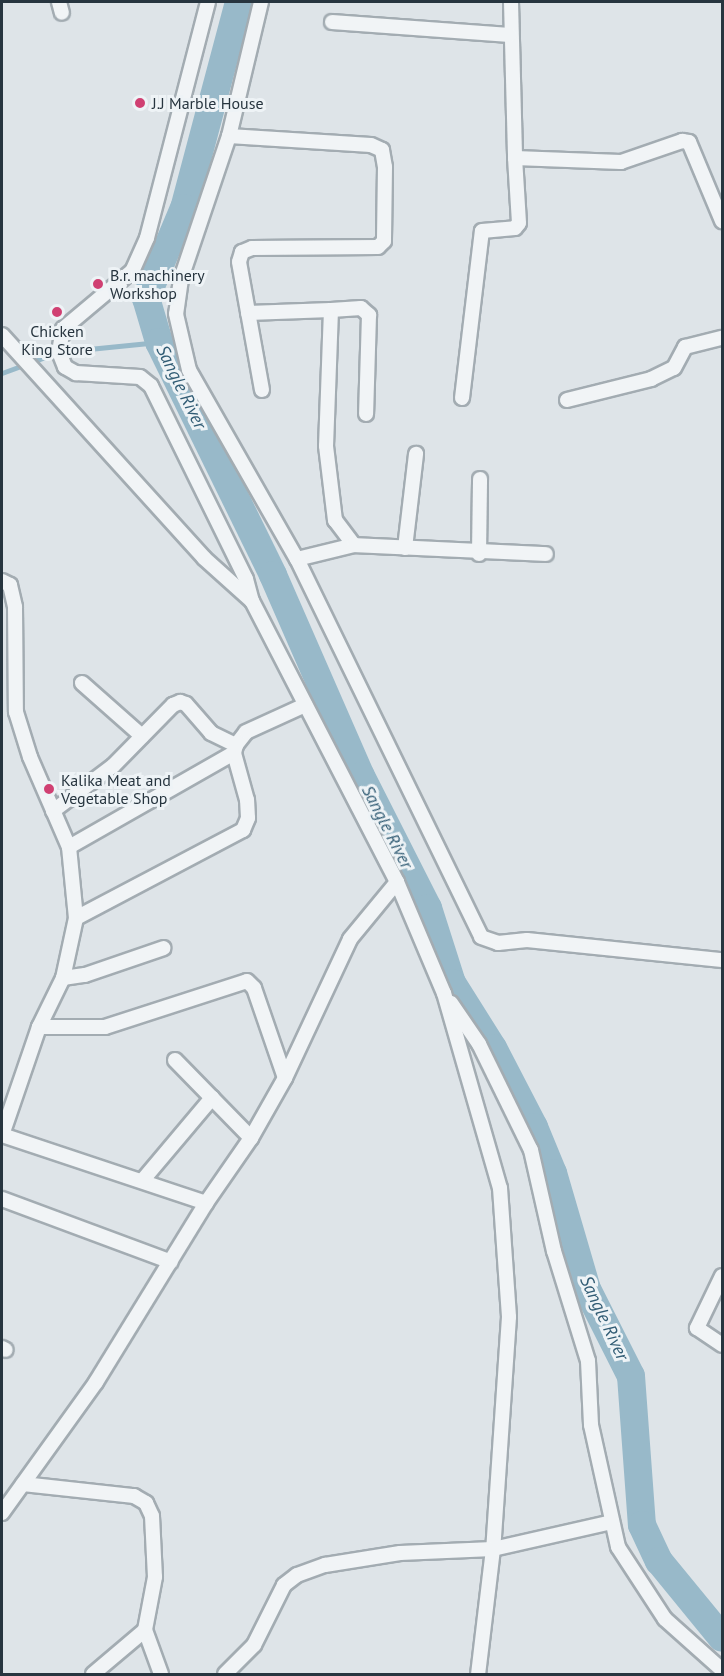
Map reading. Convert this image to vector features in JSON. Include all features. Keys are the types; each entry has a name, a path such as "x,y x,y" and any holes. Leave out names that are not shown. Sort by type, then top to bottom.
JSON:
{"street":[{"path":"208,2 147,238 132,271 63,329 59,352 65,368 76,373 140,377 151,386 246,579 252,601 397,882 444,993 500,1188 509,1317 493,1549 478,1674"},
{"path":"261,2 229,136 180,279 176,314 179,339 189,370 297,559 481,937 498,943 527,940 723,960"},
{"path":"462,398 482,231 515,228 519,223 510,35 511,2"},
{"path":"332,22 510,35"},
{"path":"229,136 371,145 382,150 385,167 384,241 378,247 252,248 242,252 239,262 262,390"},
{"path":"515,158 621,162 689,142 723,221"},
{"path":"248,313 361,308 369,315 366,414"},
{"path":"331,310 326,446 335,520 354,545"},
{"path":"2,335 204,558 252,601"},
{"path":"567,400 651,379 674,368 686,347 723,338"},
{"path":"405,548 416,454"},
{"path":"479,554 480,479"},
{"path":"297,559 354,545 479,554 546,554"},
{"path":"2,581 10,585 15,608 16,712 30,757 69,847 76,918 63,978 39,1027 2,1135 206,1203"},
{"path":"82,683 142,736"},
{"path":"53,811 112,766 180,702 186,704 211,733 235,749 247,800 248,818 243,830 76,918"},
{"path":"69,847 235,749 246,732 305,705"},
{"path":"2,1513 96,1382 206,1203 251,1138 285,1078 350,939 397,882"},
{"path":"63,978 85,975 164,948"},
{"path":"39,1027 105,1027 247,981 254,988 285,1078"},
{"path":"444,993 479,1044 531,1150 554,1251 588,1361 591,1425 618,1548 666,1618 723,1670"},
{"path":"175,1060 251,1138"},
{"path":"142,1181 212,1098"},
{"path":"2,1199 171,1262"},
{"path":"723,1276 697,1328 723,1344"},
{"path":"23,1484 134,1496 146,1503 152,1516 155,1577 145,1630 161,1674"},
{"path":"225,1674 241,1662 254,1645 284,1585 297,1575 325,1565 388,1554 493,1549 612,1522"},
{"path":"93,1674 145,1630"}],"waterway":[{"name":"Sangle River","path":"239,2 184,208 146,298 159,342 273,575 361,776 428,908 452,983 493,1048 534,1127 553,1173 587,1289 631,1376 642,1525 659,1561 722,1638"},
{"path":"2,373 59,352 159,342"}],"place":[{"name":"J.J Marble House","path":"140,103"},
{"name":"B.r. machinery Workshop","path":"98,284"},
{"name":"Chicken King Store","path":"57,312"},
{"name":"Kalika Meat and Vegetable Shop","path":"49,789"}]}
